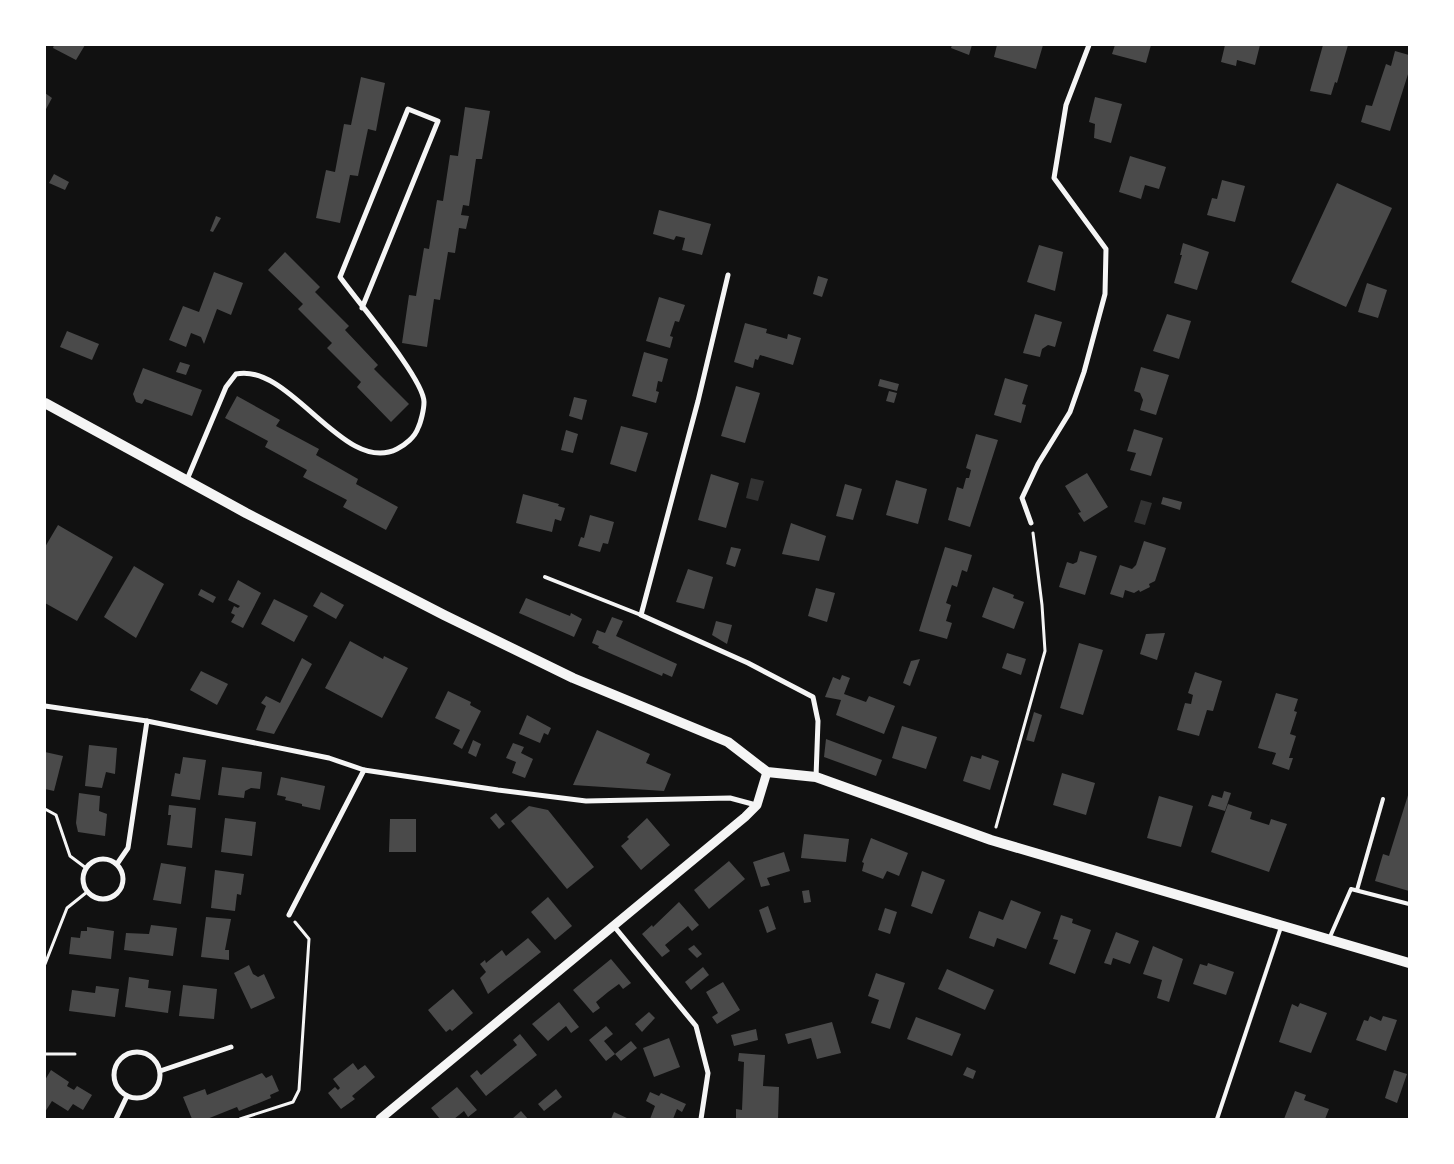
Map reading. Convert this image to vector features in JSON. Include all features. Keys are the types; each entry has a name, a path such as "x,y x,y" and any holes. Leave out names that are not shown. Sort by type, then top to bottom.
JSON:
{"main road":[{"path":"45,403 186,482 444,615 573,678 728,742 767,772 816,777 992,840 1281,927 1409,963"}],"street":[{"path":"1031,523 1022,498 1038,464 1070,412 1084,372 1105,294 1106,249 1054,178 1066,105 1089,45"},
{"path":"186,482 226,387 236,374 247,371 272,382 360,451 386,455 404,446 418,429 424,402 417,381 362,308 340,277 408,109 438,121 362,308"},
{"path":"728,275 698,401 641,615 748,663 813,697 818,721 816,777"},
{"path":"45,706 147,721 301,752 364,770 498,790 586,800 730,798 757,805"},
{"path":"118,864 128,848 147,721"},
{"path":"289,916 364,770"},
{"path":"380,1119 757,805 767,772"},
{"path":"101,858 118,864 123,876 123,882 117,894 111,897 98,898 87,892 82,880 90,863 101,858"},
{"path":"613,926 696,1026 708,1073 701,1119"},
{"path":"160,1071 230,1047"},
{"path":"138,1052 145,1054 152,1058 160,1071 158,1085 148,1095 134,1098 127,1096 121,1091 114,1077 118,1062 123,1057 138,1052"},
{"path":"116,1119 127,1096"}],"lane":[{"path":"545,577 641,615"},
{"path":"1357,890 1383,800"},
{"path":"1329,940 1350,889 1409,904"},
{"path":"1217,1119 1281,927"}],"path":[{"path":"992,840 1000,818 1045,651 1042,605 1031,523"},
{"path":"45,809 56,815 70,856 86,868"},
{"path":"45,964 67,908 87,892"},
{"path":"240,1119 292,1102 299,1090 309,939 289,916"},
{"path":"45,1054 75,1054"}],"shaded area":[{"path":"751,478 764,481 758,501 746,498"},
{"path":"1141,500 1152,503 1145,525 1134,522"}],"building":[{"path":"54,45 85,45 76,60 53,48"},
{"path":"952,45 972,45 969,55 951,48"},
{"path":"997,45 1043,45 1036,69 994,57"},
{"path":"1115,45 1151,45 1146,63 1112,54"},
{"path":"1225,45 1260,45 1255,65 1237,60 1236,66 1221,62"},
{"path":"1323,45 1348,45 1337,83 1335,82 1331,95 1310,91"},
{"path":"1395,51 1409,55 1409,71 1390,131 1361,122 1366,105 1372,106 1386,64 1391,66"},
{"path":"361,77 385,83 376,131 368,129 358,176 350,175 340,223 316,218 326,170 335,172 344,124 351,125"},
{"path":"45,93 52,98 45,111"},
{"path":"1095,97 1122,104 1111,143 1094,138 1095,124 1089,122"},
{"path":"465,107 490,111 482,159 476,159 469,206 463,205 461,215 469,216 466,229 459,228 455,253 448,252 440,300 434,299 427,347 402,343 409,295 416,296 424,248 429,249 437,200 443,201 450,155 458,156"},
{"path":"1130,156 1166,167 1159,189 1145,185 1141,199 1119,192"},
{"path":"54,174 69,182 65,190 49,183"},
{"path":"1222,180 1245,186 1235,222 1207,215 1212,198 1217,199"},
{"path":"1337,183 1392,208 1346,307 1291,282"},
{"path":"659,210 711,224 702,255 682,250 685,238 676,236 674,240 653,234"},
{"path":"216,216 221,218 213,232 210,231"},
{"path":"1183,243 1209,252 1197,290 1174,283 1182,255 1180,255"},
{"path":"1039,245 1063,252 1055,291 1027,282"},
{"path":"285,252 320,287 315,292 349,326 345,330 378,365 374,369 409,404 391,422 357,387 361,382 327,348 332,343 298,309 303,304 268,270"},
{"path":"214,272 243,283 231,315 217,309 204,344 201,337 191,333 186,347 169,340 183,306 199,312"},
{"path":"818,276 828,279 822,297 813,294"},
{"path":"1367,283 1387,290 1378,318 1358,312"},
{"path":"659,297 685,305 679,322 675,321 670,336 673,337 670,348 646,341"},
{"path":"1035,314 1062,322 1055,347 1048,345 1042,349 1040,357 1023,353"},
{"path":"1167,314 1191,321 1179,359 1153,351"},
{"path":"745,323 767,329 766,333 787,339 788,334 801,338 793,365 760,355 758,360 755,359 753,368 734,362"},
{"path":"67,331 99,344 92,360 60,347"},
{"path":"644,352 668,359 662,382 658,381 656,391 659,392 656,403 632,396"},
{"path":"180,362 190,365 186,375 176,372"},
{"path":"1141,367 1169,375 1156,415 1140,410 1143,400 1140,393 1134,391"},
{"path":"143,368 202,390 192,416 145,399 142,404 136,402 133,394"},
{"path":"1005,378 1028,385 1022,404 1026,405 1021,423 994,415"},
{"path":"880,379 899,384 897,391 878,386"},
{"path":"736,386 760,393 745,443 721,436"},
{"path":"889,391 897,393 894,403 886,401"},
{"path":"237,396 280,420 276,426 319,449 316,455 358,479 356,484 398,507 386,530 343,507 347,500 303,477 307,470 265,447 268,441 225,418"},
{"path":"574,397 587,400 582,420 569,416"},
{"path":"621,426 648,433 636,472 610,464"},
{"path":"1134,429 1163,438 1151,476 1130,470 1136,453 1127,451"},
{"path":"566,430 578,434 573,453 561,450"},
{"path":"976,434 998,440 970,527 948,520 957,487 963,489 966,478 969,478 971,470 966,468"},
{"path":"1087,473 1108,507 1084,522 1078,513 1081,512 1065,486"},
{"path":"711,474 739,483 726,528 698,520"},
{"path":"896,480 927,489 918,524 886,515"},
{"path":"845,484 862,489 853,520 836,516"},
{"path":"523,494 559,504 558,506 565,508 561,521 555,519 552,532 516,523"},
{"path":"1163,497 1182,502 1180,510 1161,504"},
{"path":"590,515 614,522 608,544 603,543 600,552 578,546 581,537 584,538"},
{"path":"791,523 826,536 819,561 782,554"},
{"path":"58,525 113,557 77,621 45,603 45,547"},
{"path":"1144,541 1166,548 1155,581 1149,584 1150,587 1140,592 1139,590 1134,593 1125,590 1123,598 1110,594 1120,565 1132,569 1136,565"},
{"path":"731,547 741,549 735,567 726,564"},
{"path":"945,547 972,555 967,572 962,570 957,587 952,585 946,603 951,605 946,621 952,623 947,639 919,631"},
{"path":"1080,551 1097,556 1085,595 1059,587 1067,562 1073,564 1077,562"},
{"path":"134,566 164,584 136,638 104,617"},
{"path":"688,569 713,577 704,609 676,602"},
{"path":"238,580 261,593 243,628 231,622 235,615 231,613 234,606 238,608 240,606 228,600"},
{"path":"993,587 1014,595 1013,598 1024,602 1014,629 982,617"},
{"path":"816,588 835,593 827,622 808,616"},
{"path":"201,589 216,597 213,603 198,595"},
{"path":"321,592 344,605 336,619 313,606"},
{"path":"526,598 570,616 571,613 582,619 574,637 519,613"},
{"path":"274,599 308,616 294,642 261,624"},
{"path":"612,617 623,621 616,636 677,664 672,677 663,673 662,676 598,648 599,646 592,643 597,630 605,633"},
{"path":"716,621 732,625 727,644 712,635"},
{"path":"1165,633 1157,660 1140,654 1146,634"},
{"path":"350,641 383,659 384,656 408,668 382,718 325,688"},
{"path":"1079,643 1103,650 1083,715 1060,708"},
{"path":"1007,653 1026,659 1021,675 1002,668"},
{"path":"302,658 312,664 274,734 256,730 266,706 261,703 266,696 280,703"},
{"path":"920,659 910,686 903,683 911,661"},
{"path":"201,671 228,684 217,705 190,690"},
{"path":"1195,672 1222,681 1213,711 1207,710 1199,736 1177,730 1185,703 1191,704 1193,695 1188,693"},
{"path":"842,675 850,678 844,694 866,702 869,696 895,706 884,734 836,715 841,700 825,697 833,677 840,680"},
{"path":"448,691 471,702 470,705 481,711 462,749 453,744 460,730 435,718"},
{"path":"1276,693 1298,699 1294,711 1297,712 1290,734 1296,736 1289,758 1293,758 1289,770 1272,764 1276,753 1258,748"},
{"path":"1034,712 1042,715 1034,742 1026,740"},
{"path":"527,715 551,728 548,735 544,733 540,743 519,734"},
{"path":"902,726 937,737 926,769 892,758"},
{"path":"597,730 650,754 646,763 671,774 664,791 573,785"},
{"path":"826,739 882,760 876,776 824,757"},
{"path":"473,740 481,744 476,757 468,753"},
{"path":"513,743 524,747 521,753 533,759 525,778 512,773 516,762 506,758"},
{"path":"89,745 117,748 115,774 106,772 102,788 85,786"},
{"path":"45,752 63,756 54,791 45,789"},
{"path":"982,755 999,761 990,790 963,781 971,756 981,759"},
{"path":"183,757 206,760 200,800 171,796 175,773 180,774"},
{"path":"222,767 262,772 260,789 251,788 245,791 244,798 218,795"},
{"path":"1062,773 1095,783 1086,815 1053,805"},
{"path":"281,777 325,786 320,810 302,806 302,804 285,800 286,797 277,795"},
{"path":"1224,791 1231,793 1225,811 1208,806 1212,795 1222,798"},
{"path":"1409,792 1409,891 1375,881 1383,854 1389,856"},
{"path":"79,793 100,796 99,811 107,814 105,836 78,832 76,823"},
{"path":"1159,796 1193,806 1181,847 1147,838"},
{"path":"1228,804 1252,812 1250,819 1269,825 1271,819 1287,824 1269,872 1211,852"},
{"path":"169,805 196,808 192,848 167,845 171,815 168,815"},
{"path":"529,806 548,810 594,867 567,889 511,821"},
{"path":"496,813 505,824 499,829 490,818"},
{"path":"225,818 256,822 252,856 221,852"},
{"path":"647,818 670,845 641,870 621,846 629,839 627,837"},
{"path":"390,819 416,819 416,852 389,852"},
{"path":"804,834 849,839 846,862 801,858"},
{"path":"871,838 908,853 899,876 887,871 883,879 862,871 864,863 862,862"},
{"path":"784,852 790,871 767,878 770,885 761,887 753,862"},
{"path":"729,861 745,879 709,909 694,890"},
{"path":"161,863 186,867 181,904 153,900"},
{"path":"215,870 244,874 241,895 237,894 235,911 211,908"},
{"path":"922,871 945,880 932,914 911,906"},
{"path":"809,890 811,902 804,903 802,891"},
{"path":"548,897 572,926 555,940 531,912"},
{"path":"1011,900 1041,912 1026,949 997,938 994,947 969,938 979,911 1003,920"},
{"path":"679,902 699,925 692,931 688,926 665,945 670,951 662,957 642,934 652,925 653,927"},
{"path":"768,906 776,929 767,933 759,910"},
{"path":"885,908 897,912 890,934 878,930"},
{"path":"1061,915 1073,919 1072,923 1091,930 1075,974 1049,964 1058,940 1053,939"},
{"path":"206,917 231,919 225,950 229,950 229,960 201,957"},
{"path":"151,925 177,928 173,956 124,950 126,933 149,934"},
{"path":"87,927 114,931 111,959 69,954 71,937 80,938 81,931 87,931"},
{"path":"1116,932 1139,941 1130,964 1113,958 1111,965 1104,963"},
{"path":"528,938 541,952 488,994 480,978 486,972 480,964 485,960 486,963 502,950 506,956"},
{"path":"694,945 702,954 697,958 688,949"},
{"path":"1153,946 1183,959 1169,1002 1157,998 1162,980 1143,974"},
{"path":"611,959 631,983 623,989 619,984 608,992 596,1002 600,1008 593,1013 573,990"},
{"path":"1208,963 1234,972 1226,995 1193,984 1200,964 1207,966"},
{"path":"249,965 253,974 258,977 264,974 275,998 251,1009 234,973"},
{"path":"703,967 709,975 691,990 685,982"},
{"path":"947,969 994,990 985,1010 938,989"},
{"path":"876,973 905,983 890,1029 871,1023 879,1000 868,996"},
{"path":"129,977 149,980 148,988 171,991 168,1013 125,1007"},
{"path":"723,982 740,1010 717,1024 712,1017 718,1013 706,992"},
{"path":"183,985 217,989 214,1019 179,1016"},
{"path":"96,986 119,989 115,1017 69,1011 72,990 95,993"},
{"path":"453,989 473,1013 452,1031 450,1029 446,1032 428,1010"},
{"path":"559,1002 579,1027 571,1033 566,1026 548,1041 532,1024"},
{"path":"1300,1003 1327,1013 1311,1053 1279,1042 1292,1004 1298,1007"},
{"path":"649,1012 655,1018 642,1032 635,1024"},
{"path":"1370,1016 1381,1021 1383,1016 1397,1020 1386,1051 1356,1040 1364,1020 1368,1021"},
{"path":"916,1017 961,1034 952,1056 907,1039"},
{"path":"832,1022 841,1053 817,1059 811,1038 788,1044 785,1034"},
{"path":"606,1026 613,1034 604,1041 615,1054 606,1061 589,1040"},
{"path":"756,1029 758,1040 734,1046 731,1035"},
{"path":"520,1034 537,1055 486,1096 470,1076 477,1070 481,1075 517,1045 513,1040"},
{"path":"669,1038 680,1067 654,1077 643,1048"},
{"path":"631,1041 637,1048 621,1061 615,1054"},
{"path":"739,1053 765,1055 763,1086 779,1087 778,1119 736,1118 736,1109 742,1110 744,1062 738,1061"},
{"path":"353,1063 358,1070 365,1065 375,1077 352,1096 355,1099 341,1109 328,1093 335,1087 338,1090 340,1088 333,1079"},
{"path":"967,1067 976,1071 973,1079 963,1075"},
{"path":"51,1070 69,1082 67,1086 74,1090 77,1086 92,1095 83,1110 73,1104 68,1111 52,1101 45,1112 45,1080"},
{"path":"1394,1070 1407,1074 1397,1103 1385,1098"},
{"path":"262,1073 266,1078 272,1075 279,1091 270,1095 271,1098 239,1111 237,1107 207,1119 192,1119 183,1097 205,1089 207,1095"},
{"path":"457,1087 477,1110 468,1117 464,1111 454,1119 440,1119 431,1108"},
{"path":"556,1089 562,1097 544,1111 538,1104"},
{"path":"1295,1091 1306,1095 1304,1100 1329,1109 1325,1119 1284,1119"},
{"path":"650,1092 659,1096 661,1093 686,1104 682,1112 677,1109 673,1119 650,1119 655,1106 646,1101"},
{"path":"521,1111 528,1119 512,1119"},
{"path":"614,1112 629,1119 611,1119"}]}
